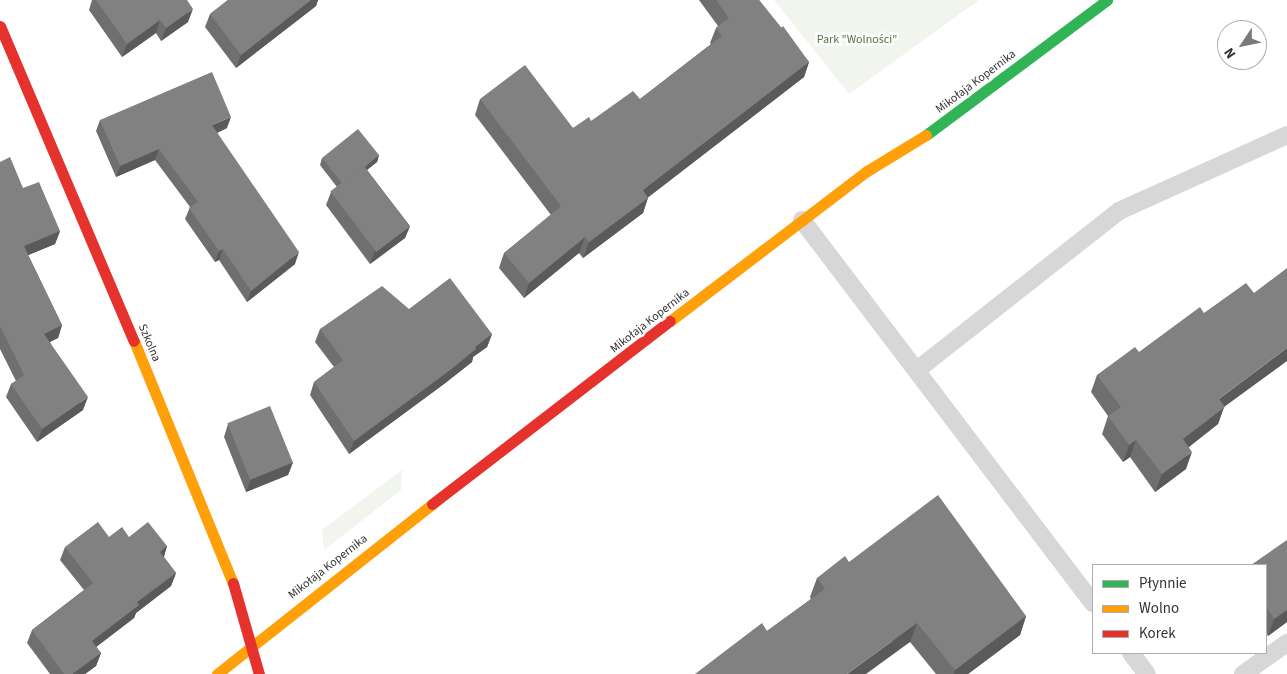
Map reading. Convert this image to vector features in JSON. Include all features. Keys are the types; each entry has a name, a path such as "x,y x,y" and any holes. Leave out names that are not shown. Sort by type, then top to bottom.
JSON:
{"street":[{"name":"Mikołaja Kopernika","path":"217,674 331,581 802,220 867,171 933,131 1107,0"},
{"name":"Szkolna","path":"0,26 229,567 260,674"}],"lane":[{"path":"917,370 1119,211 1287,135"},
{"path":"802,220 1092,602"},
{"path":"1243,674 1287,643"},
{"path":"1132,654 1147,674"}],"green space":[{"name":"Park \"Wolności\"","path":"774,0 979,0 849,94"},
{"path":"402,470 401,490 324,550 322,530"}],"building":[{"path":"96,0 187,0 193,9 166,28 160,20 127,44"},
{"path":"228,0 311,0 241,55 210,14"},
{"path":"716,0 759,0 781,28 783,26 809,62 643,190 648,198 589,242 585,237 529,283 504,253 561,206 480,99 525,65 573,128 589,117 591,121 633,91 640,99 722,36 716,28 729,18"},
{"path":"212,72 231,117 212,125 299,252 251,291 223,249 219,251 189,208 198,202 159,149 120,166 100,120"},
{"path":"358,129 379,155 342,183 322,158"},
{"path":"10,157 23,188 39,182 60,231 24,246 62,325 44,334 88,397 42,429 11,384 24,375 0,326 0,162"},
{"path":"364,166 410,227 376,252 330,191"},
{"path":"1287,268 1287,348 1219,399 1225,407 1183,439 1192,452 1162,474 1136,440 1129,445 1108,416 1121,407 1097,375 1135,347 1139,352 1200,307 1204,313 1246,283 1254,293"},
{"path":"450,278 492,334 449,371 354,441 314,382 343,360 320,329 382,286 409,309"},
{"path":"270,406 293,463 250,480 227,423"},
{"path":"938,495 1026,616 955,670 917,623 847,674 695,674 762,623 767,631 825,589 817,578 845,556 849,562"},
{"path":"98,522 109,537 122,527 129,537 148,522 167,546 160,552 176,573 137,602 139,605 92,641 101,653 72,674 64,674 32,630 93,583 65,547"},
{"path":"1287,540 1287,610 1274,619 1267,608 1267,564 1252,564"}],"traffic: fast":[{"path":"926,135 1107,0"}],"traffic: slow":[{"path":"670,321 867,171 926,135"},
{"path":"134,341 233,583"},
{"path":"217,674 432,504"}],"traffic: jam":[{"path":"0,26 134,341"},
{"path":"432,504 670,321"},
{"path":"233,583 259,674"}]}
